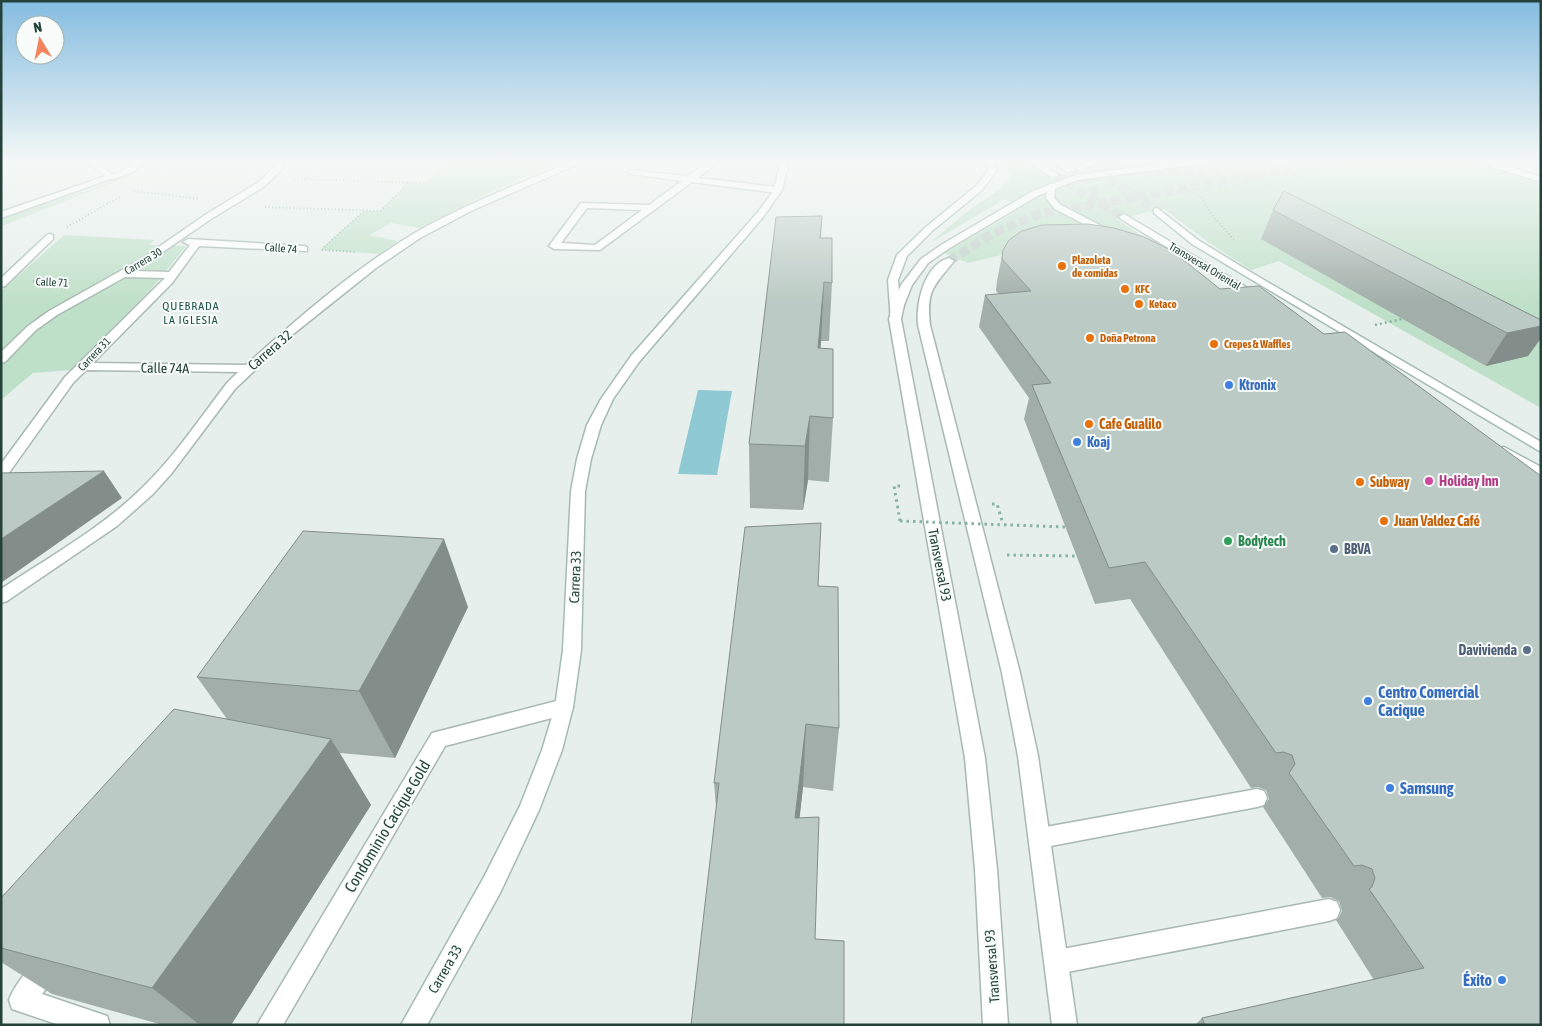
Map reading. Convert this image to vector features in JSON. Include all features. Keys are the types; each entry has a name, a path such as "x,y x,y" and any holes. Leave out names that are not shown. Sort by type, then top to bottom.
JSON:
{"street":[{"path":"1,215 22,208"},
{"name":"Carrera 30","path":"1,359 32,328 53,313 122,274 224,208"},
{"name":"Carrera 32","path":"1,597 112,522 148,491 166,471 220,400 248,369 288,333 388,254 417,236 470,208"},
{"path":"582,208 554,246 597,248 650,208"},
{"name":"Carrera 33","path":"414,1025 492,886 529,810 552,750 564,707 572,650 578,491 584,459 594,425 607,399 635,360 765,208"},
{"path":"896,319 893,280 902,255 955,208"},
{"name":"Transversal 93","path":"996,1025 986,869 975,758 896,319 897,309 910,278 927,260 1009,208"},
{"path":"1060,208 1120,239"},
{"name":"Transversal Oriental","path":"1157,211 1195,242 1243,272 1541,448"},
{"name":"Transversal Oriental","path":"1124,217 1263,306 1224,291"},
{"path":"4,282 50,237"},
{"name":"Calle 74","path":"174,241 304,249"},
{"name":"Carrera 31","path":"1,474 59,393 82,366 172,275 196,243"},
{"path":"949,261 937,271 927,288 923,302 924,325 1011,673 1028,756 1065,1025"},
{"path":"122,274 172,275"},
{"name":"Calle 74A","path":"82,366 248,369"},
{"path":"1493,444 1541,473"},
{"name":"Condominio Cacique Gold","path":"268,1025 439,739 564,707"},
{"path":"1040,838 1257,798"},
{"path":"1057,962 1329,910"},
{"path":"59,954 21,1000 98,1025"}],"path":[{"path":"50,237 100,208"},
{"path":"304,208 364,211 380,211 383,208"},
{"path":"1208,208 1236,242"},
{"path":"364,211 320,250 388,254"},
{"name":"Calle 71","path":"4,282 102,285"},
{"path":"1374,325 1402,319"},
{"path":"905,486 894,486 900,521 1065,527"},
{"path":"989,520 991,528"},
{"path":"1006,555 1076,556"}],"green space":[{"path":"34,208 48,208 2,226 1,219"},
{"path":"383,208 460,208 420,228 391,223 369,235 397,241 379,254 320,250 364,211 380,211"},
{"path":"973,208 990,208 930,243"},
{"path":"1022,208 1541,208 1541,408 1279,261 1251,270 1208,242 1164,209 1116,219 1211,280 1188,289 1059,241 968,263 944,253"},
{"path":"64,235 155,240 149,245 186,246 154,286 71,370 33,373 1,400 1,291"}],"water":[{"path":"698,390 732,391 717,475 678,474"}],"building":[{"path":"1274,208 1318,208 1541,320 1541,326 1507,333 1273,210"},
{"path":"822,216 820,238 832,238 832,283 824,282 818,348 833,349 833,418 810,416 805,446 749,444 776,217"},
{"name":"Centro Comercial Cacique","path":"1088,224 1114,228 1144,237 1171,250 1220,289 1259,286 1324,334 1345,332 1541,476 1541,1025 1205,1025 1202,1018 1424,968 1369,889 1372,887 1375,878 1372,869 1362,865 1354,866 1289,773 1295,764 1292,755 1283,752 1276,753 1145,562 1109,568 1032,385 1051,383 985,295 1031,291 1002,259 1003,250 1009,240 1022,231 1042,225"},
{"path":"104,471 1,539 1,473"},
{"path":"821,523 818,586 838,587 839,728 806,724 795,818 819,817 815,939 844,941 844,1025 691,1025 719,783 714,783 745,527"},
{"path":"303,531 444,539 359,691 197,677"},
{"path":"174,709 331,739 152,988 1,948 1,898"}],"tunnel":[{"path":"949,261 992,234 1039,214 1074,208"},
{"path":"1109,208 1124,217"},
{"path":"1153,208 1157,211"}],"place":[{"name":"Plazoleta de comidas","path":"1062,266"},
{"name":"KFC","path":"1125,289"},
{"name":"Ketaco","path":"1139,304"},
{"name":"Doña Petrona","path":"1090,338"},
{"name":"Crepes & Waffles","path":"1214,344"},
{"name":"Ktronix","path":"1229,385"},
{"name":"Cafe Gualilo","path":"1089,424"},
{"name":"Koaj","path":"1077,442"},
{"name":"Holiday Inn","path":"1429,481"},
{"name":"Subway","path":"1360,482"},
{"name":"Juan Valdez Café","path":"1384,521"},
{"name":"Bodytech","path":"1228,541"},
{"name":"BBVA","path":"1334,549"},
{"name":"Davivienda","path":"1527,650"},
{"name":"Centro Comercial Cacique","path":"1368,701"},
{"name":"Samsung","path":"1390,788"},
{"name":"Éxito","path":"1502,980"}],"district":[{"name":"QUEBRADA LA IGLESIA","path":"191,313"}]}
